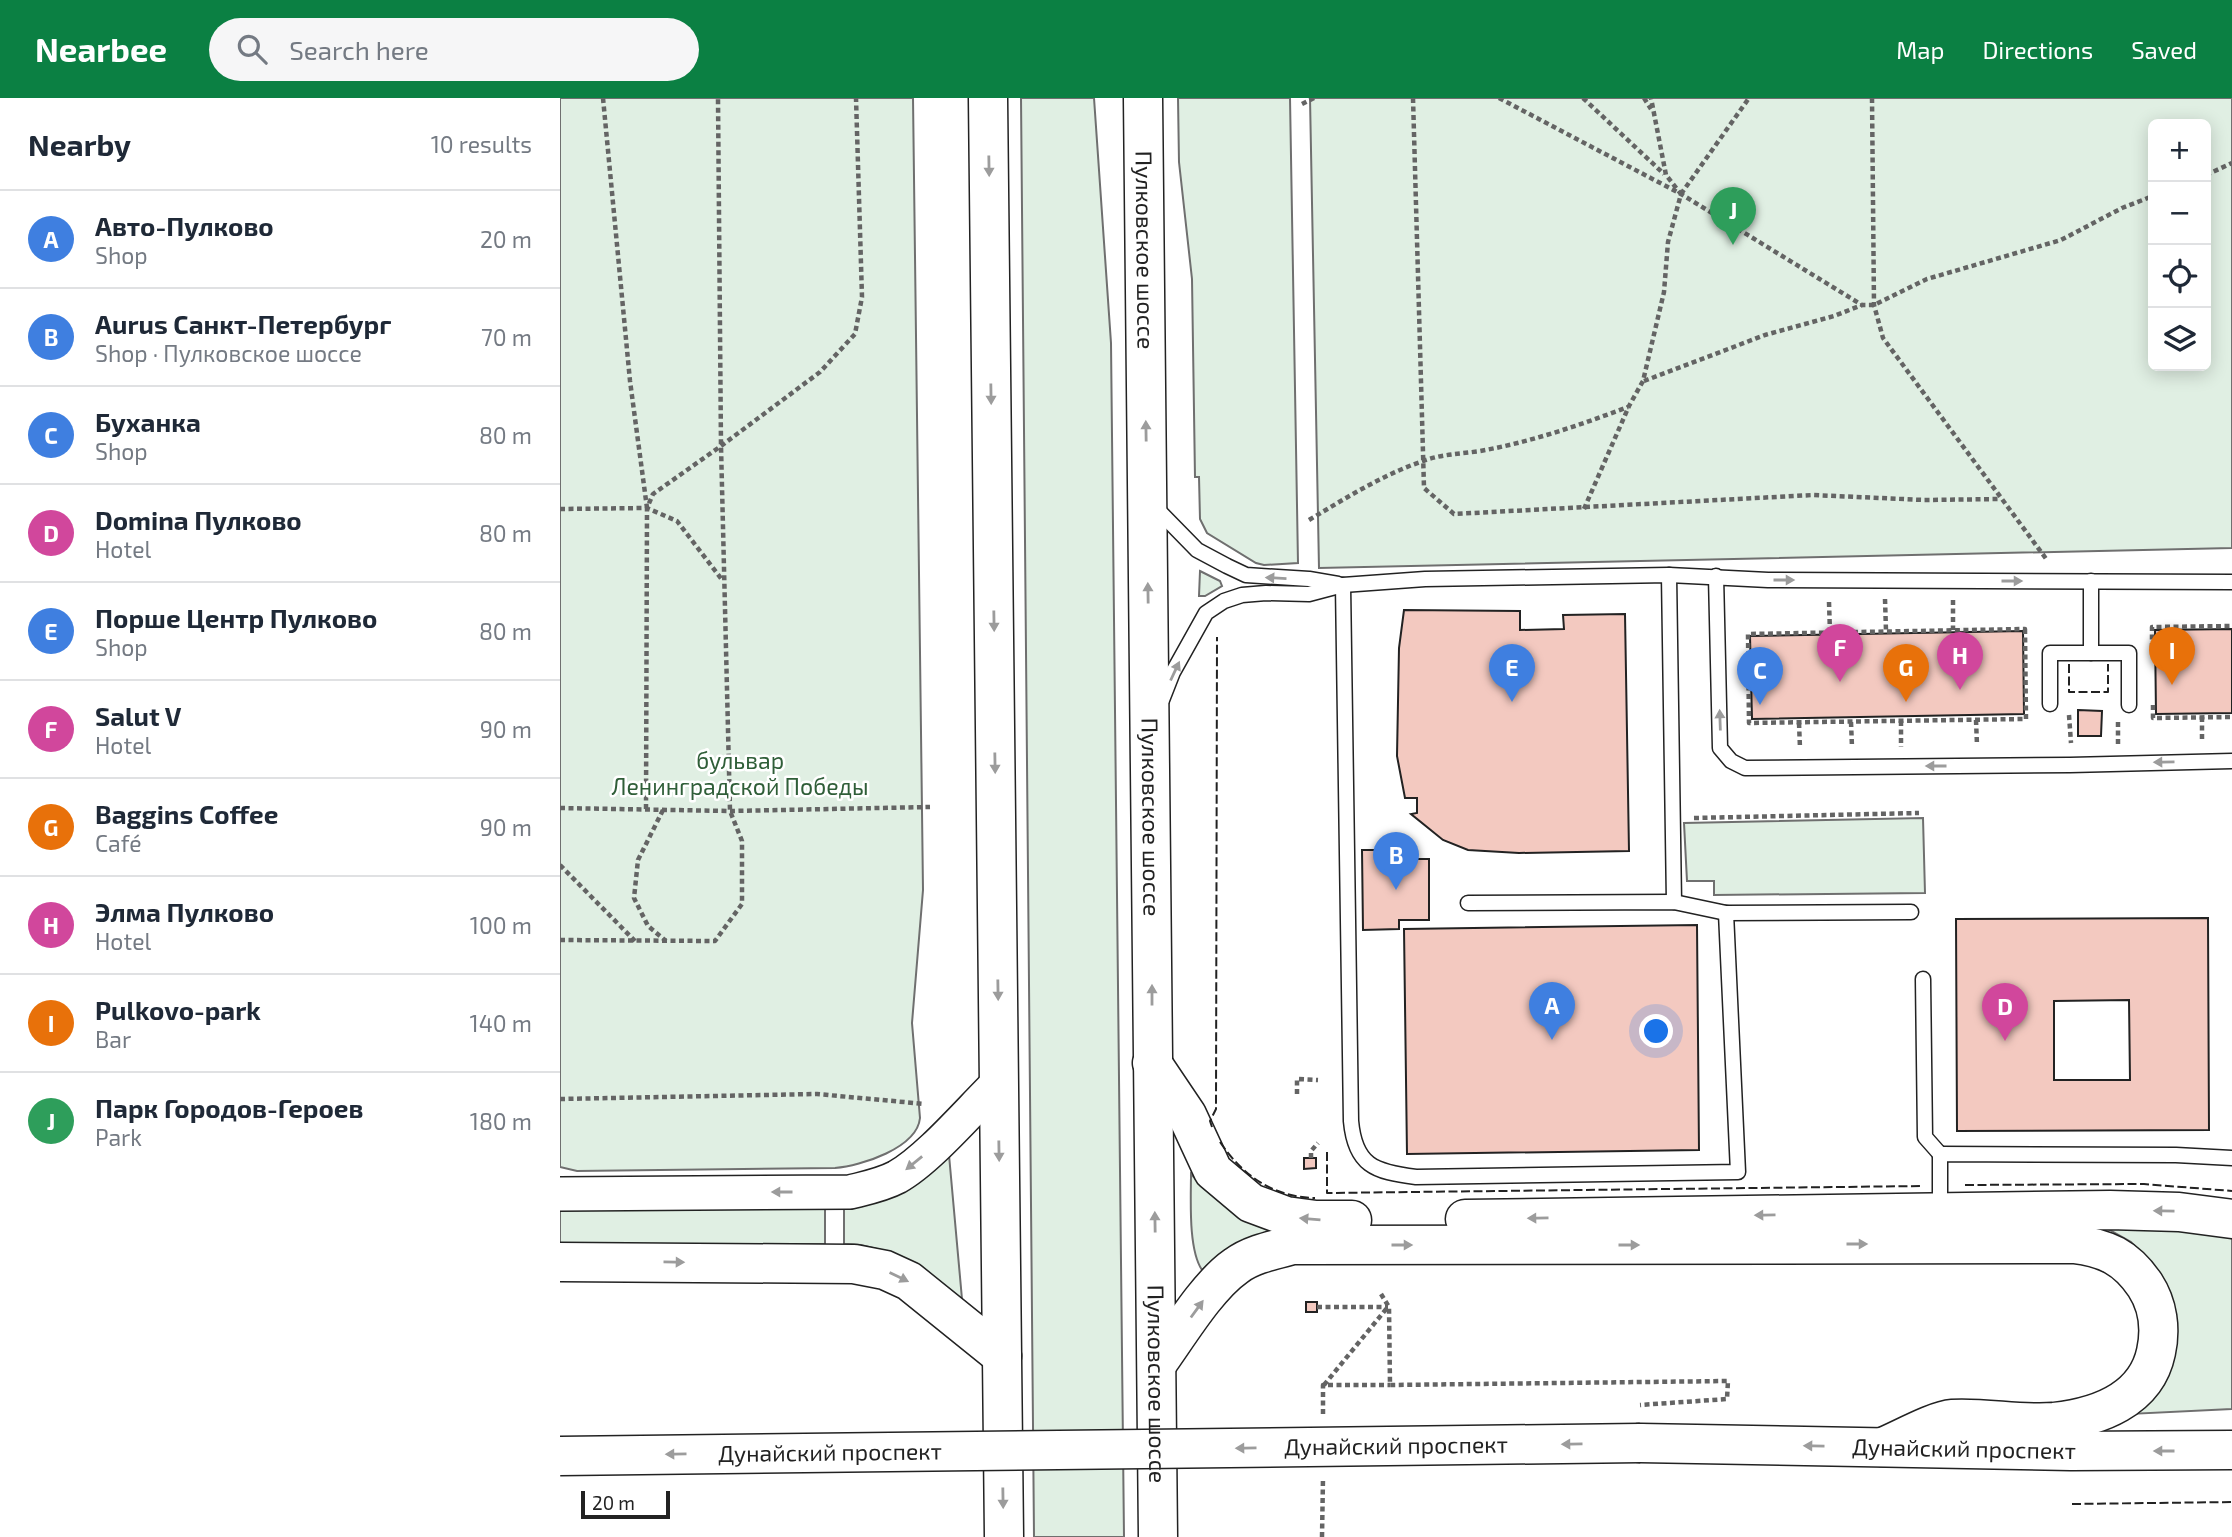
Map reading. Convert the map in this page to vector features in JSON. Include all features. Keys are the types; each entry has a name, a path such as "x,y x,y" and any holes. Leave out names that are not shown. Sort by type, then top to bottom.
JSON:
{"main road":[{"path":"988,98 1004,1537"},
{"name":"Пулковское шоссе","path":"1143,98 1158,1537"},
{"path":"1152,1063 1187,1115 1213,1171 1251,1203 1286,1216 1316,1220 2110,1210 2179,1212 2232,1219"},
{"path":"1157,1364 1210,1292 1236,1266 1264,1252 1293,1245 2074,1244 2098,1247 2120,1258 2137,1273 2152,1295 2160,1336 2154,1361 2129,1398 2099,1413 2053,1422 1949,1419 1883,1447"},
{"path":"560,1262 854,1264 872,1267 909,1281 1002,1356"},
{"name":"Дунайский проспект","path":"560,1456 1640,1443 2071,1451 2232,1450"}],"street":[{"path":"565,1194 850,1192 875,1186 899,1176 928,1152 999,1083"}],"lane":[{"path":"1147,500 1197,550 1247,575 1309,579 1343,585"},
{"path":"1669,575 1674,902"},
{"path":"1150,734 1173,672 1206,613 1224,601 1242,595 1309,594 1343,585 1426,579 1669,575 1768,580 2232,582"},
{"path":"1716,576 1720,748 1731,761 1745,768 2232,761"},
{"path":"2091,581 2091,653"},
{"path":"1343,585 1351,1121 1353,1142 1360,1157 1383,1170 1416,1177 1738,1172 1726,913"},
{"path":"2055,710 2050,653 2129,653 2129,705"},
{"path":"1468,903 1674,902 1726,913 1911,912"},
{"path":"1923,979 1925,1137 1940,1154 1940,1213"},
{"path":"1940,1154 2176,1155 2232,1158"}],"path":[{"path":"603,98 630,381 647,508 646,809"},
{"path":"560,940 715,941 742,904 741,841 730,811 724,583 718,98"},
{"path":"647,508 653,494 820,372 855,334 862,297 856,98"},
{"path":"1302,104 1314,98"},
{"path":"1413,98 1424,488 1454,514 1813,495 1924,500 2001,499"},
{"path":"1499,98 1681,194 1862,305"},
{"path":"1583,98 1666,175 1681,194"},
{"path":"1644,98 1652,111"},
{"path":"1651,98 1666,175"},
{"path":"1584,509 1629,406 1643,381 1664,292 1668,242 1681,194 1749,98"},
{"path":"1872,98 1874,305 1883,338 2049,563"},
{"path":"2211,172 2232,163"},
{"path":"1643,381 1765,335 1834,316 1862,305 1874,305 1927,279 2061,240 2122,208 2148,198"},
{"path":"1309,520 1366,485 1423,461 1566,430 1629,406"},
{"path":"560,509 647,508 677,521 724,583"},
{"path":"1829,594 1830,632"},
{"path":"1885,595 1886,631"},
{"path":"1953,596 1953,630"},
{"path":"2152,650 2152,627 2232,626"},
{"path":"2025,629 2026,719 1749,723 1748,634 1830,632 2025,629"},
{"path":"2143,638 2152,638"},
{"path":"2153,702 2153,718 2232,717"},
{"path":"2055,710 2071,715 2070,765"},
{"path":"2026,716 2037,716"},
{"path":"2202,718 2202,743"},
{"path":"1976,720 1977,746"},
{"path":"1901,721 1901,747"},
{"path":"1851,722 1852,748"},
{"path":"1799,723 1800,749"},
{"path":"1964,746 1990,746"},
{"path":"1889,748 1914,747"},
{"path":"1787,749 1813,748"},
{"path":"1839,748 1864,748"},
{"path":"560,808 730,811 930,807"},
{"path":"663,810 638,860 634,898 648,926 666,941"},
{"path":"1673,819 1919,813"},
{"path":"560,865 635,941"},
{"path":"1297,1094 1297,1079 1318,1080"},
{"path":"560,1099 817,1094 925,1104"},
{"path":"1311,1158 1311,1151 1318,1143"},
{"path":"1381,1294 1389,1307 1390,1385 1728,1381 1727,1399 1640,1405"},
{"path":"1317,1307 1389,1307"},
{"path":"1323,1385 1389,1307"}],"green space":[{"name":"бульвар Ленинградской Победы","path":"560,98 913,98 923,890 912,1023 920,1118 917,1129 899,1146 859,1164 835,1168 577,1171 560,1167"},
{"path":"1021,98 1094,98 1111,343 1124,1537 1034,1537"},
{"path":"1178,98 1290,98 1298,563 1256,563 1207,533 1200,519 1199,477 1195,477 1192,279 1179,162"},
{"path":"1310,98 2232,98 2232,548 1319,568"},
{"path":"1200,571 1220,581 1222,586 1205,596 1199,596"},
{"path":"1923,818 1925,893 1714,895 1714,881 1687,881 1684,823"},
{"path":"949,1155 962,1299 959,1302 889,1252 844,1244 844,1204"},
{"path":"1191,1174 1212,1195 1232,1209 1283,1228 1240,1244 1202,1270 1192,1237"},
{"path":"825,1204 825,1244 560,1247 560,1207"},
{"path":"2101,1225 2232,1229 2232,1409 2130,1414 2144,1397 2143,1255 2131,1242"}],"building":[{"path":"1404,610 1520,611 1520,630 1564,629 1563,615 1625,614 1629,851 1519,853 1468,850 1443,840 1411,814 1417,813 1417,798 1405,798 1397,756 1399,648"},
{"path":"2232,629 2232,713 2156,714 2155,630"},
{"path":"2023,631 2024,714 1752,719 1750,636"},
{"path":"2078,710 2102,711 2101,736 2078,736"},
{"path":"1362,850 1397,850 1397,859 1429,859 1429,920 1399,920 1399,929 1363,930"},
{"path":"2208,918 2209,1130 1957,1131 1956,919","holes":["2129,1000 2130,1080 2054,1080 2054,1001"]},
{"path":"1697,925 1699,1150 1407,1154 1404,929"},
{"path":"1304,1158 1316,1158 1316,1168 1304,1169"},
{"path":"1306,1302 1317,1302 1317,1312 1306,1312"}],"fence":[{"path":"1212,1127 1210,1121 1216,1109 1217,637"},
{"path":"2069,664 2069,692 2108,692 2108,664"},
{"path":"1220,1142 1239,1165 1260,1182 1286,1194 1315,1198"},
{"path":"1327,1152 1327,1193 1923,1186"},
{"path":"1965,1185 2144,1184 2232,1191"},
{"path":"2072,1504 2232,1502"}],"place":[{"name":"Парк Городов-Героев","path":"1733,245"},
{"name":"Salut V","path":"1840,682"},
{"name":"Pulkovo-park","path":"2172,685"},
{"name":"Элма Пулково","path":"1960,690"},
{"name":"Порше Центр Пулково","path":"1512,702"},
{"name":"Baggins Coffee","path":"1906,702"},
{"name":"Буханка","path":"1760,705"},
{"name":"Aurus Санкт-Петербург","path":"1396,890"},
{"name":"Авто-Пулково","path":"1552,1040"},
{"name":"Domina Пулково","path":"2005,1041"}]}
